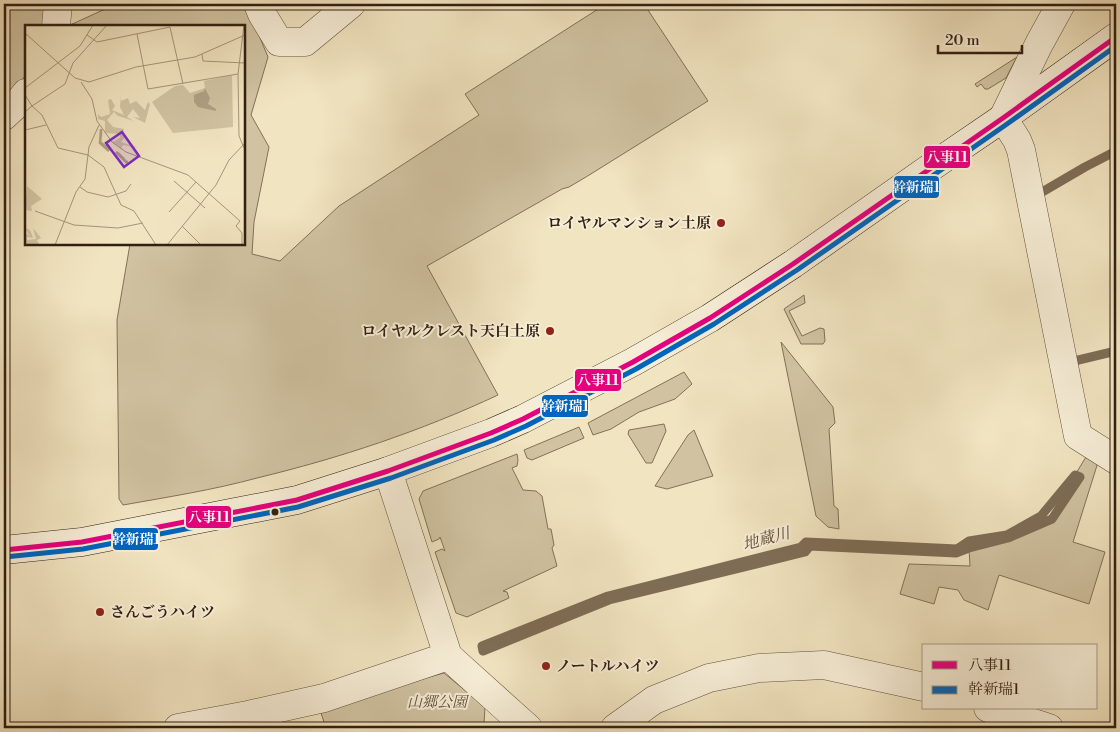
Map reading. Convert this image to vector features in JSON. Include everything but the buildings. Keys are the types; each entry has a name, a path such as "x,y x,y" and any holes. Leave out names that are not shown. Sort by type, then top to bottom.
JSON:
{"street":[{"path":"56,25 58,4"},
{"path":"258,4 262,14 280,42 305,42 351,4"},
{"path":"1004,118 1039,44 1061,4"},
{"path":"4,550 82,542 297,500 388,471 491,433 523,419 641,358 710,318 793,264 937,162 1004,118 1116,37"},
{"path":"4,116 25,94"},
{"path":"1004,118 1021,150 1078,436 1116,460"},
{"path":"388,471 448,656 515,724"},
{"path":"178,728 248,716 324,698 448,656"},
{"path":"615,728 654,700 709,678 759,668 824,665 922,687"},
{"path":"994,710 1049,728"}],"green space":[{"path":"4,4 48,4 48,25 25,25 25,76 4,98"},
{"path":"116,4 246,4 268,57 251,115 269,147 254,222 252,254 280,261 339,206 479,115 465,94 606,4 644,4 708,101 569,187 562,189 427,266 498,395 410,432 319,462 224,486 123,505 119,499 117,320 130,245 245,245 245,25 70,25"},
{"path":"1017,57 1006,78 988,89 985,89 981,84 977,87 975,84"},
{"path":"804,295 805,303 789,311 802,336 820,328 824,329 825,341 823,344 801,344 784,309"},
{"path":"781,342 833,407 835,423 829,429 834,506 838,509 839,529 828,527 816,516"},
{"path":"684,372 692,384 675,399 639,412 611,429 593,435 588,423"},
{"path":"664,424 666,431 652,463 646,463 628,434 629,430"},
{"path":"579,427 584,438 532,460 527,458 524,450"},
{"path":"694,430 713,476 667,489 655,486 688,435"},
{"path":"1089,452 1099,459 1073,542 1105,552 1089,604 999,575 988,610 964,600 958,590 939,587 934,604 900,594 909,564 970,566 969,548 1008,538 1052,519 1080,477 1075,475"},
{"path":"517,454 517,466 512,468 523,490 536,491 542,496 548,529 551,529 554,545 552,548 557,566 503,591 507,592 509,598 467,617 456,613 435,552 442,549 445,551 440,537 432,542 419,499 423,491"},
{"name":"山郷公園","path":"444,673 485,707 484,724 480,728 326,728 319,707"}],"waterway":[{"path":"1037,195 1116,151"},
{"name":"地蔵川","path":"1070,362 1116,351"},
{"name":"地蔵川","path":"1075,475 1080,477 1052,519 1008,538 956,553 810,546 805,552 609,600 483,651 482,646 608,596 801,547 806,542 957,549 969,541 1007,535 1041,516 1075,475"}],"transit line":[{"name":"八事11","path":"4,550 82,542 297,500 388,471 491,433 523,419 633,362 710,318 793,264 1116,37"},
{"name":"幹新瑞1","path":"5,557 83,549 298,507 391,478 494,440 526,426 636,369 714,324 797,270 1116,46"}],"place":[{"name":"ロイヤルマンション土原","path":"721,223"},
{"name":"ロイヤルクレスト天白土原","path":"550,331"},
{"name":"さんごうハイツ","path":"100,612"},
{"name":"ノートルハイツ","path":"546,666"}]}
